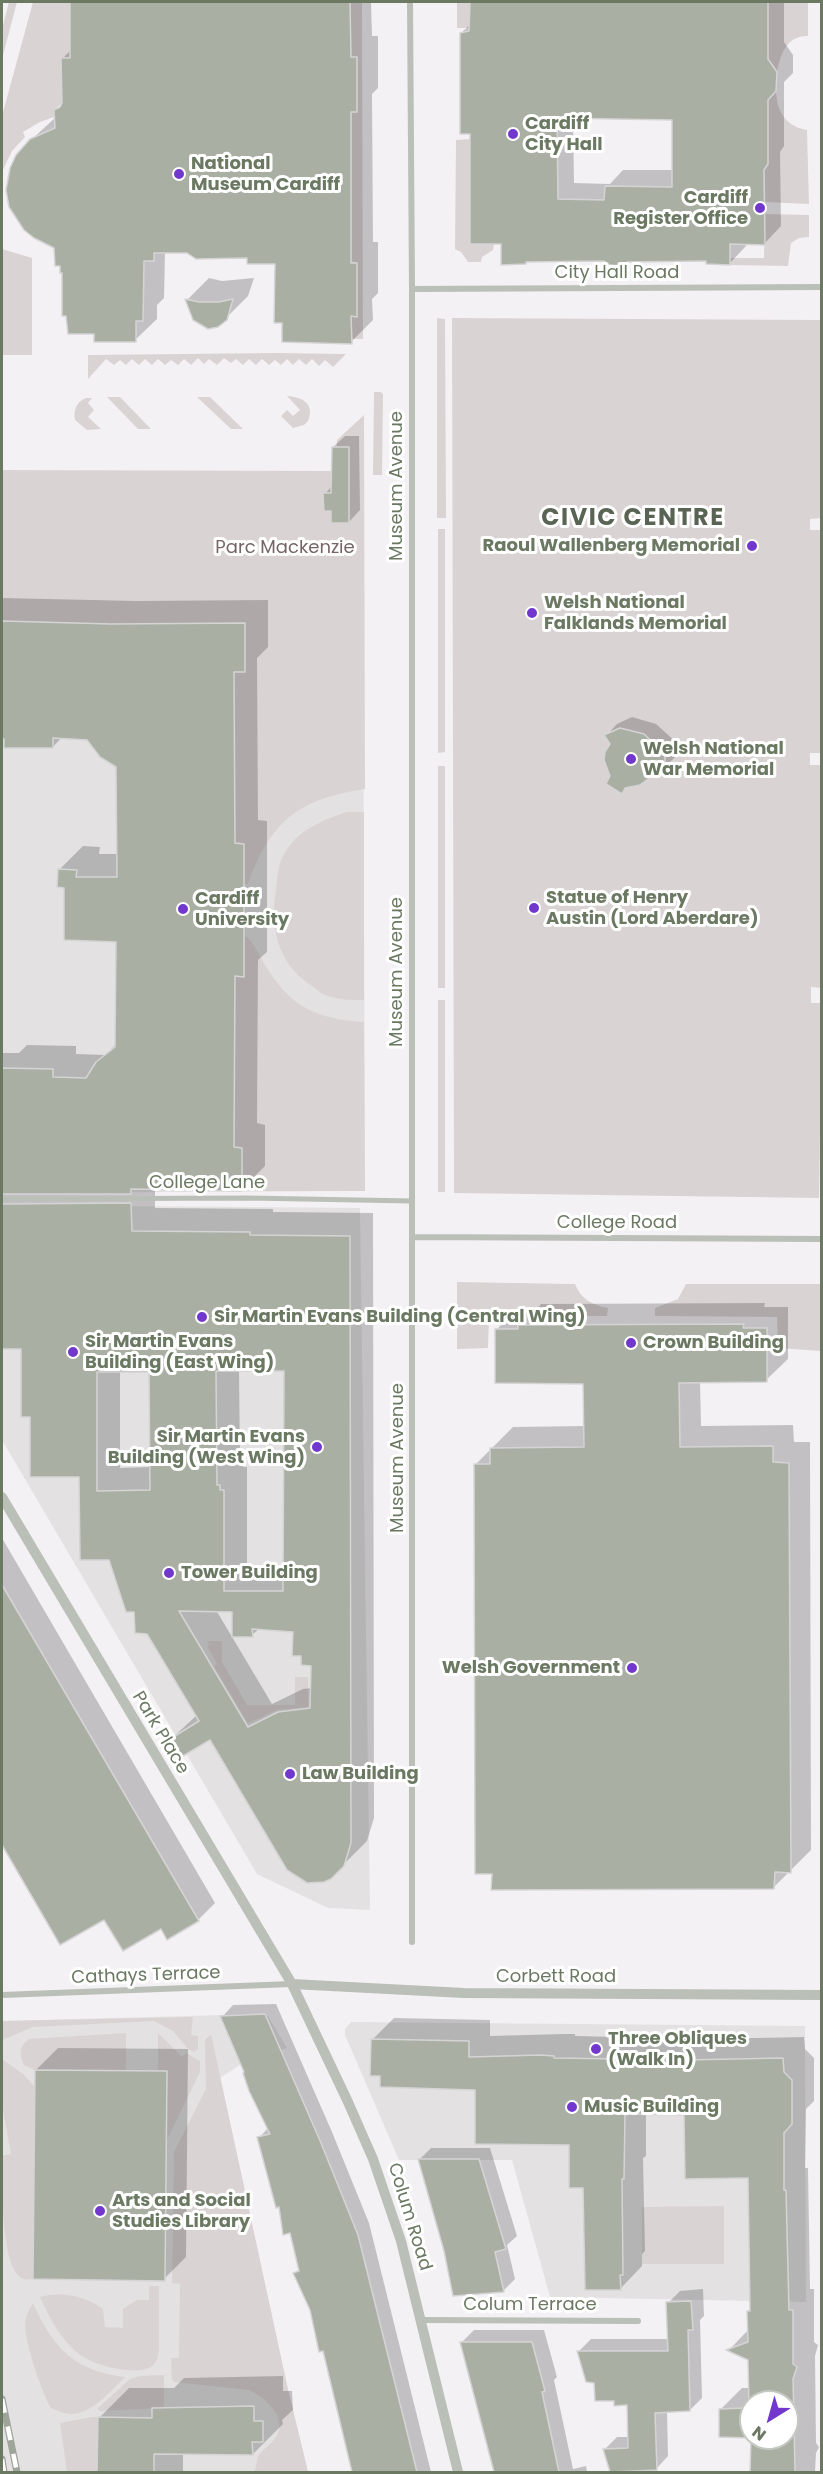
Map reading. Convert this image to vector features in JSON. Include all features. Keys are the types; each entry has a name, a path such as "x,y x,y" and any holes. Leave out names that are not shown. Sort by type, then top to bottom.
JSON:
{"street":[{"name":"Museum Avenue","path":"410,2 412,1942"},
{"name":"City Hall Road","path":"412,289 822,287"},
{"name":"College Lane","path":"2,1200 249,1198 412,1201"},
{"name":"College Road","path":"412,1236 822,1239"},
{"name":"Park Place","path":"2,1497 291,1984"},
{"name":"Corbett Road","path":"291,1984 464,1993 822,1995"},
{"name":"Cathays Terrace","path":"2,1995 291,1984"},
{"name":"Colum Road","path":"291,1984 373,2159 401,2241 458,2472"},
{"name":"Colum Terrace","path":"421,2320 639,2321"}],"shaded area":[{"name":"Cardiff University","path":"2,621 236,622 245,623 245,625 363,626 365,1191 2,1193"},
{"path":"2,1205 360,1208 370,1910 328,1908 257,1874 2,1440"},
{"path":"261,2014 268,2016 287,2048 243,2063 220,2078 308,2472 2,2472 2,2021"},
{"path":"351,2022 805,2026 806,2302 550,2297 512,2160 399,2160 345,2035 345,2029"}],"green space":[{"path":"9,2 17,2 2,59 2,29"},
{"path":"33,2 70,2 70,58 61,58 62,103 54,110 54,117 23,132 25,137 12,151 2,172 2,116"},
{"path":"350,2 362,2 363,339 325,338 352,316 357,316 357,263 351,261 351,112 357,111 357,58 351,56"},
{"path":"457,2 470,2 469,28 457,28"},
{"path":"768,2 808,2 808,36 790,42 780,59 777,72 767,62"},
{"path":"776,91 780,111 793,125 807,130 809,204 764,202 764,170 768,164 768,100"},
{"path":"470,139 470,244 494,244 493,250 482,257 481,262 468,262 461,252 455,249 456,140"},
{"path":"765,214 809,215 809,237 799,238 791,243 788,266 730,265 730,258 764,258"},
{"path":"2,249 32,258 32,355 2,355"},
{"path":"437,318 445,319 446,518 437,518"},
{"path":"452,318 821,320 821,518 810,519 810,530 822,530 821,753 810,753 810,765 822,765 822,988 811,987 811,1003 822,1003 819,1198 454,1193"},
{"path":"346,354 333,367 325,360 319,366 312,359 306,365 299,359 293,365 287,359 281,365 275,360 269,365 262,359 256,365 249,359 243,365 236,359 231,363 224,358 217,365 209,359 204,364 198,358 191,365 184,359 178,365 171,360 165,365 158,359 152,365 145,359 139,365 132,359 126,365 120,360 114,365 106,359 88,379 88,355"},
{"path":"374,392 383,394 382,475 373,475"},
{"path":"287,396 303,400 309,406 310,415 304,425 293,428 281,416 287,410 293,416 300,410"},
{"path":"107,397 120,397 151,429 138,429"},
{"path":"197,397 210,397 243,429 231,429"},
{"path":"86,398 92,398 88,403 94,410 88,417 101,429 87,430 75,420 76,407"},
{"name":"Parc Mackenzie","path":"364,415 365,789 322,799 290,816 267,844 248,884 244,884 244,844 235,843 234,672 245,672 245,623 111,624 2,621 2,470 335,471 337,440"},
{"path":"438,529 445,529 445,752 438,753"},
{"path":"438,766 445,766 445,988 438,988"},
{"path":"347,812 364,812 364,1000 342,999 318,991 298,975 290,965 278,943 275,930 274,904 277,876 282,858 289,846 311,827"},
{"path":"244,935 253,944 284,991 295,1001 332,1018 364,1022 365,1191 242,1191 242,1148 234,1147 235,976"},
{"path":"438,1000 445,1000 445,1192 438,1192"},
{"path":"457,1282 575,1284 588,1300 608,1308 607,1316 489,1316 488,1348 457,1349"},
{"path":"686,1284 820,1284 821,1351 778,1348 777,1317 655,1316 655,1308 678,1299"},
{"path":"207,1641 222,1641 222,1662 247,1705 295,1705 295,1677 308,1677 308,1707 277,1710 248,1723 214,1666 217,1664 207,1646 209,1645"},
{"path":"193,2017 191,2035 198,2036 198,2049 194,2052 188,2049 173,2031 154,2021 33,2027 2,2040 2,2021"},
{"path":"126,2033 126,2071 35,2070 24,2065 21,2057 23,2045 29,2039"},
{"path":"158,2033 182,2057 186,2053 200,2061 200,2072 166,2142 167,2071 158,2070"},
{"path":"211,2034 308,2472 254,2472 259,2455 274,2440 279,2426 276,2413 261,2397 249,2390 172,2380 171,2358 179,2358 180,2284 172,2283 174,2152 206,2089 205,2040"},
{"path":"2,2059 23,2074 35,2087 33,2279 26,2280 14,2269 9,2256 4,2221 2,2156 11,2154 2,2104"},
{"path":"724,2206 724,2264 642,2264 642,2207"},
{"path":"149,2286 159,2286 159,2349 157,2360 152,2366 137,2370 105,2366 80,2355 57,2329 40,2297 65,2295 81,2298 103,2309 105,2327 123,2328 123,2309 137,2300 149,2300"},
{"path":"33,2303 49,2333 67,2355 92,2369 125,2377 93,2407 77,2414 64,2413 51,2408 35,2368 26,2334 26,2320"},
{"path":"164,2375 164,2408 100,2411 97,2409 130,2379"},
{"path":"98,2417 97,2472 67,2472 60,2423"}],"building":[{"name":"National Museum Cardiff","path":"70,2 350,2 351,57 357,57 357,112 351,112 351,263 357,263 357,317 351,316 352,344 282,342 282,323 274,323 275,264 247,264 247,258 196,259 187,253 154,253 154,261 144,261 143,321 136,321 136,342 94,342 94,334 68,334 66,316 62,316 62,273 60,273 60,266 55,266 54,248 24,230 9,207 6,190 10,168 16,155 30,139 55,128 54,110 62,103 61,58 70,58"},
{"name":"Cardiff City Hall","path":"470,2 768,2 768,59 777,72 776,91 768,100 768,164 764,170 765,245 730,244 730,265 706,264 706,261 627,262 621,266 610,265 604,261 526,262 526,264 501,265 501,244 470,244 470,134 460,134 460,33 469,31","holes":["557,118 672,120 672,187 605,186 604,200 558,199"]},
{"path":"185,299 219,302 233,299 227,320 218,327 208,329 193,320"},
{"path":"332,447 349,447 349,523 331,523 331,511 324,511 323,493 331,493"},
{"path":"2,621 111,624 245,623 245,672 234,672 235,843 244,844 244,977 235,976 234,1147 242,1148 242,1191 131,1189 131,1194 2,1194 2,1068 53,1069 53,1077 86,1078 96,1062 115,1047 116,942 64,940 64,888 57,887 58,869 77,870 76,877 117,877 116,767 100,757 87,740 53,738 53,748 4,748 4,739 2,739"},
{"path":"620,728 644,734 665,754 665,769 657,768 640,785 625,788 622,794 606,784 610,776 604,760 605,752 610,744 604,735"},
{"path":"131,1203 132,1231 350,1236 351,1843 344,1866 331,1879 324,1882 307,1883 287,1870 210,1740 178,1759 167,1741 199,1721 147,1634 135,1633 134,1612 126,1612 109,1560 80,1560 79,1477 30,1477 30,1417 21,1417 21,1349 2,1349 2,1204","holes":["216,1371 284,1371 283,1591 224,1591 224,1490 220,1490 220,1485 217,1485","97,1372 149,1372 150,1490 97,1491","179,1611 232,1612 232,1637 253,1637 252,1629 293,1632 292,1656 301,1656 301,1665 311,1666 310,1708 278,1712 248,1727"]},
{"name":"Welsh Government","path":"744,1324 743,1328 767,1328 767,1382 679,1383 680,1447 773,1446 773,1462 789,1463 791,1873 775,1872 774,1889 491,1890 492,1874 475,1874 474,1464 490,1464 490,1448 584,1447 583,1384 495,1383 495,1329 518,1329 518,1325"},
{"path":"2,1585 199,1921 167,1940 161,1929 123,1951 104,1920 60,1945 2,1845"},
{"path":"265,2014 358,2235 417,2472 352,2472 323,2351 319,2352 310,2310 293,2273 299,2271 290,2233 283,2235 279,2207 276,2208 257,2137 270,2134 249,2091 244,2072 220,2016"},
{"path":"371,2039 469,2041 469,2057 541,2055 554,2056 554,2058 684,2060 783,2058 784,2072 792,2080 792,2124 784,2133 784,2190 786,2190 789,2310 793,2310 793,2364 797,2367 793,2379 793,2390 749,2390 748,2360 726,2350 748,2342 747,2311 750,2311 748,2178 685,2179 684,2115 625,2114 621,2290 585,2290 583,2188 569,2188 569,2145 475,2144 475,2090 380,2087 380,2076 370,2076"},
{"name":"Arts and Social Studies Library","path":"35,2070 167,2071 165,2281 33,2279"},
{"path":"418,2159 479,2159 506,2249 495,2252 504,2292 453,2296 444,2251"},
{"path":"691,2301 693,2330 688,2330 690,2411 655,2413 657,2470 610,2472 603,2449 628,2448 627,2405 614,2406 614,2401 595,2401 594,2383 586,2382 577,2351 668,2351 666,2302"},
{"path":"460,2342 532,2342 545,2391 542,2392 559,2472 494,2472"},
{"path":"254,2406 254,2421 263,2421 263,2442 252,2442 253,2455 154,2454 154,2472 97,2472 98,2417 152,2418 152,2408"},
{"path":"739,2408 739,2438 719,2437 719,2409"},
{"path":"751,2450 795,2450 795,2472 750,2472"}],"railway":[{"path":"2,2399 17,2472"},
{"path":"2,2459 4,2472"}],"place":[{"name":"Cardiff City Hall","path":"513,134"},
{"name":"National Museum Cardiff","path":"179,174"},
{"name":"Cardiff Register Office","path":"760,208"},
{"name":"Raoul Wallenberg Memorial","path":"752,546"},
{"name":"Welsh National Falklands Memorial","path":"532,613"},
{"name":"Welsh National War Memorial","path":"631,759"},
{"name":"Statue of Henry Austin (Lord Aberdare)","path":"534,908"},
{"name":"Cardiff University","path":"183,909"},
{"name":"Sir Martin Evans Building (Central Wing)","path":"202,1317"},
{"name":"Crown Building","path":"631,1343"},
{"name":"Sir Martin Evans Building (East Wing)","path":"73,1352"},
{"name":"Sir Martin Evans Building (West Wing)","path":"317,1447"},
{"name":"Tower Building","path":"169,1573"},
{"name":"Welsh Government","path":"632,1668"},
{"name":"Law Building","path":"290,1774"},
{"name":"Three Obliques (Walk In)","path":"596,2049"},
{"name":"Music Building","path":"572,2107"},
{"name":"Arts and Social Studies Library","path":"100,2211"}],"district":[{"name":"CIVIC CENTRE","path":"633,519"}]}
